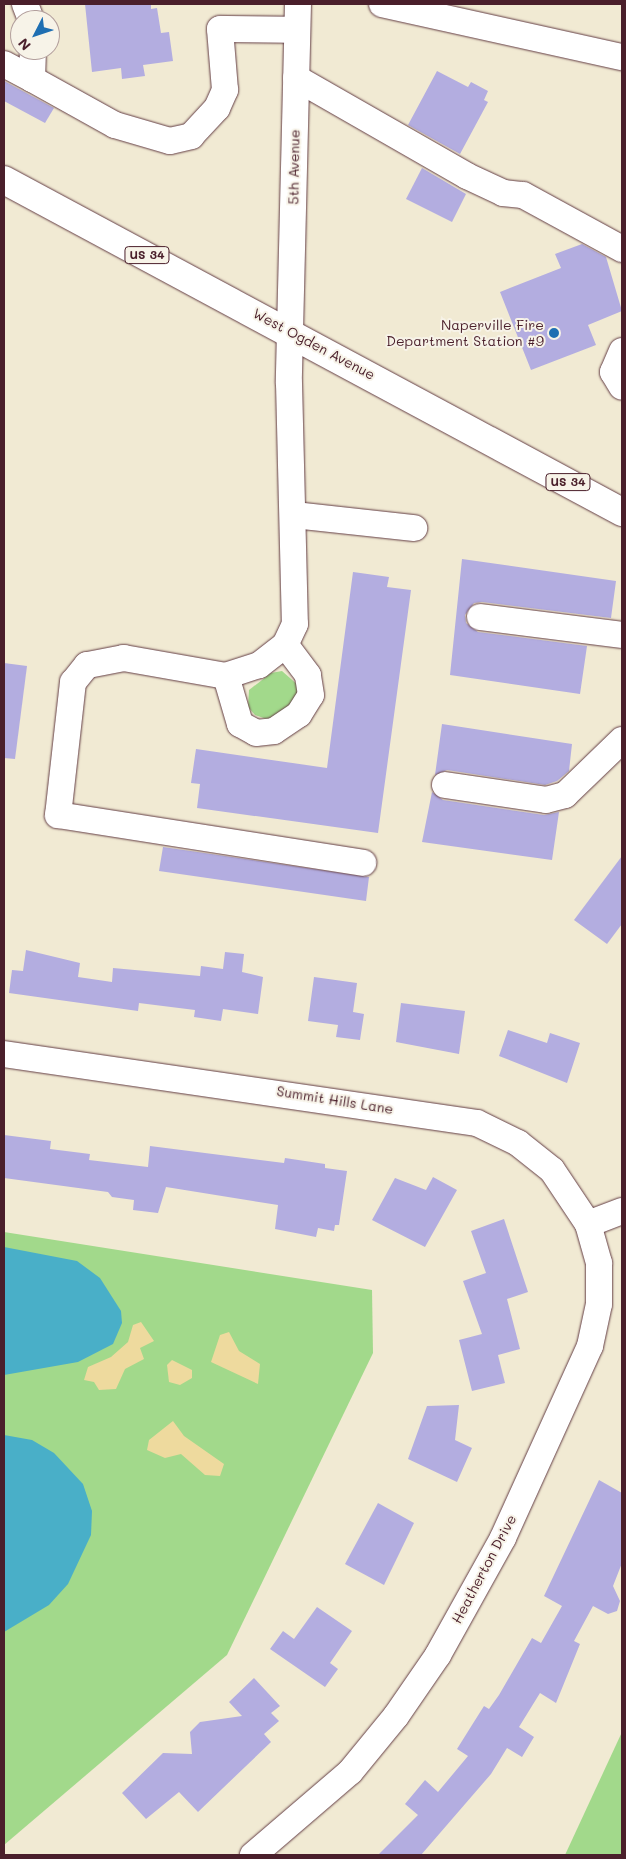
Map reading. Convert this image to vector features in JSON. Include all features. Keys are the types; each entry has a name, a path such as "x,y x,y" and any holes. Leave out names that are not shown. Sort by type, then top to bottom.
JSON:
{"main road":[{"name":"West Ogden Avenue","path":"4,180 290,330 622,512"}],"street":[{"name":"5th Avenue","path":"285,645 295,624 290,330 298,4"},
{"path":"382,4 622,57"},
{"path":"4,64 115,125 170,142 191,136 217,108 225,90 220,29 297,30"},
{"path":"32,79 33,60"},
{"path":"296,78 467,176 503,193 523,195 622,250"},
{"path":"622,351 613,372 622,387"},
{"path":"294,514 414,528"},
{"path":"480,617 622,635"},
{"path":"226,676 240,724 256,733 274,731 299,714 311,695 308,675 285,645 259,665 226,676 124,658 87,665 73,682 58,815 363,862"},
{"path":"445,785 546,800 565,795 622,740"},
{"name":"Summit Hills Lane","path":"4,1054 477,1123 518,1143 552,1170 588,1224"},
{"path":"588,1224 622,1211"},
{"name":"Heatherton Drive","path":"254,1855 350,1772 396,1716 438,1655 503,1538 590,1346 599,1288 599,1263 588,1224"}],"green space":[{"path":"282,671 299,686 294,704 272,721 255,715 248,707 249,690 271,673"},
{"path":"4,1232 372,1290 373,1353 227,1655 4,1845"},
{"path":"622,1732 622,1855 565,1855"}],"sand":[{"path":"141,1322 154,1341 140,1348 144,1359 125,1369 116,1389 99,1390 94,1382 84,1380 88,1367 111,1357 128,1342 133,1325"},
{"path":"229,1332 239,1351 260,1364 258,1384 211,1362 220,1335"},
{"path":"172,1360 192,1370 192,1378 180,1385 169,1382 167,1365"},
{"path":"173,1421 184,1436 224,1464 220,1476 205,1475 181,1454 165,1458 147,1450 149,1440"}],"water":[{"path":"4,1247 77,1261 100,1278 121,1311 122,1323 113,1344 78,1362 4,1375"},
{"path":"4,1435 32,1440 54,1453 83,1484 92,1511 91,1535 68,1584 49,1605 4,1632"}],"building":[{"path":"85,4 151,4 151,9 157,8 161,33 169,32 173,61 143,65 145,76 122,79 121,68 92,72"},
{"path":"437,71 468,87 471,82 488,91 484,100 488,102 460,154 408,125"},
{"path":"4,81 54,108 45,123 4,101"},
{"path":"422,168 466,194 452,222 406,199"},
{"path":"582,244 606,257 622,311 588,325 596,345 531,370 500,292 561,268 555,254"},
{"path":"462,559 616,581 611,618 482,602 474,603 465,615 466,623 478,632 587,646 580,694 450,675"},
{"path":"353,572 389,577 387,587 411,590 378,833 197,808 200,784 191,783 196,749 327,768"},
{"path":"4,663 27,666 15,759 4,758"},
{"path":"442,724 572,744 569,771 557,781 545,785 447,770 435,775"},
{"path":"432,792 443,800 544,815 559,812 552,860 422,842"},
{"path":"163,847 369,877 366,901 159,871"},
{"path":"622,856 622,924 607,944 574,920"},
{"path":"26,950 80,963 78,977 112,982 113,968 200,976 201,966 223,969 225,952 244,954 242,972 263,977 258,1014 223,1009 221,1021 194,1017 195,1010 139,1003 138,1011 9,993 12,970 23,971"},
{"path":"314,977 357,983 353,1012 364,1014 360,1040 336,1037 338,1025 308,1021"},
{"path":"401,1003 465,1011 459,1054 396,1042"},
{"path":"508,1030 547,1043 550,1033 580,1043 567,1083 499,1056"},
{"path":"4,1135 51,1141 50,1149 90,1154 89,1160 148,1167 150,1146 284,1163 285,1158 325,1164 325,1168 347,1171 339,1225 335,1225 334,1231 318,1228 316,1237 275,1229 278,1205 166,1187 158,1213 133,1210 134,1200 112,1197 108,1192 4,1178"},
{"path":"433,1177 457,1190 425,1247 372,1220 395,1178 426,1190"},
{"path":"504,1219 528,1292 507,1299 520,1349 498,1355 505,1383 472,1391 459,1340 482,1334 463,1281 486,1273 471,1231"},
{"path":"459,1405 455,1440 472,1448 457,1482 408,1459 427,1406"},
{"path":"599,1480 622,1493 622,1563 613,1586 620,1601 617,1611 608,1614 593,1606 574,1641 580,1644 556,1703 540,1693 519,1727 534,1737 522,1757 507,1748 491,1774 421,1855 378,1855 418,1815 405,1804 425,1780 438,1792 468,1756 457,1749 484,1706 489,1709 499,1695 532,1638 541,1643 562,1606 544,1596"},
{"path":"378,1503 414,1523 384,1585 345,1564"},
{"path":"317,1607 352,1631 330,1663 338,1669 325,1687 270,1649 283,1631 294,1639"},
{"path":"254,1678 280,1706 271,1713 279,1721 264,1734 271,1742 198,1812 179,1792 146,1819 122,1793 163,1753 192,1754 190,1732 200,1722 242,1716 229,1702"}],"place":[{"name":"Naperville Fire Department Station #9","path":"554,333"}]}
